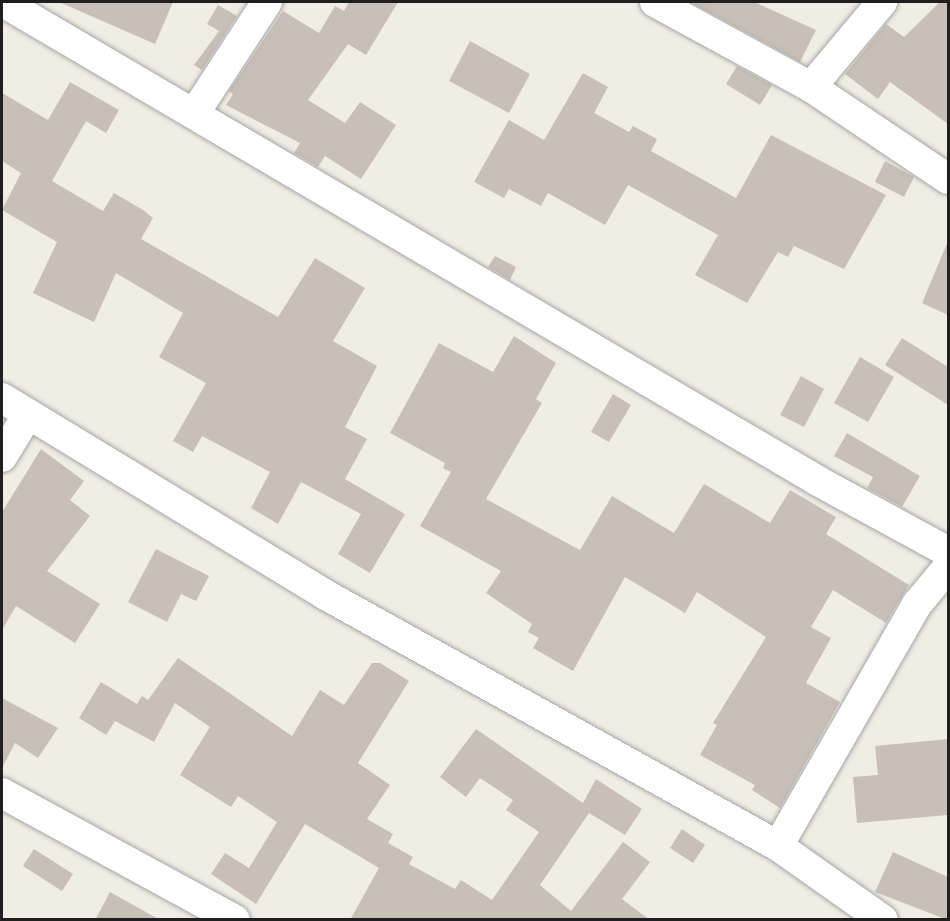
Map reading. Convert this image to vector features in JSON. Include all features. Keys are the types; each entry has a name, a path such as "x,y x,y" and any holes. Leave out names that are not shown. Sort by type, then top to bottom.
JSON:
{"street":[{"path":"3,2 818,481 948,552"},
{"path":"194,114 267,2"},
{"path":"655,2 811,87 948,179"},
{"path":"811,87 882,2"},
{"path":"2,398 324,594 778,846 877,918"},
{"path":"2,458 28,414"},
{"path":"778,846 918,603 948,567"},
{"path":"2,793 235,920"}],"building":[{"path":"59,2 173,2 155,44"},
{"path":"349,2 398,2 366,55 348,44 308,100 345,123 360,102 396,125 361,179 325,156 318,167 294,153 300,143 226,105 233,94 229,91 283,11 319,33 335,6 344,11"},
{"path":"690,2 754,2 816,30 800,62"},
{"path":"940,2 948,2 948,124 890,82 878,99 845,74 886,24 904,37"},
{"path":"218,5 237,16 202,70 194,65 219,31 207,24"},
{"path":"470,41 530,74 509,113 449,81"},
{"path":"737,66 772,85 760,105 726,84"},
{"path":"583,73 608,87 594,113 629,132 633,126 657,139 651,151 736,198 771,135 886,195 844,269 794,246 788,257 778,252 747,303 695,275 718,235 628,185 605,225 548,193 541,206 509,189 504,198 474,182 509,120 544,140"},
{"path":"70,82 119,110 106,133 86,121 52,181 103,211 114,193 143,210 153,218 141,239 278,317 315,258 365,288 333,341 377,366 345,427 367,439 345,479 405,514 370,573 338,554 361,514 301,482 278,524 251,508 270,472 202,436 193,452 173,441 206,383 159,357 183,313 116,273 94,322 33,293 57,242 2,210 21,173 2,161 2,93 48,120"},
{"path":"885,161 914,177 904,197 875,182"},
{"path":"948,241 948,315 922,303"},
{"path":"495,256 516,267 510,280 488,267"},
{"path":"514,336 556,363 536,399 542,403 486,499 580,550 612,496 674,533 704,484 770,523 790,490 836,517 826,534 909,585 886,623 833,590 811,627 831,638 806,683 840,702 780,808 752,790 755,785 700,755 717,725 713,723 766,637 697,592 685,613 625,577 573,671 533,648 539,638 528,632 532,624 486,593 501,571 420,526 451,472 443,468 445,463 390,433 439,343 493,372"},
{"path":"902,338 948,367 948,405 885,365"},
{"path":"860,357 894,377 868,422 834,403"},
{"path":"801,376 824,389 804,427 780,415"},
{"path":"613,394 631,405 609,442 591,432"},
{"path":"847,433 920,476 902,507 867,488 873,477 834,456"},
{"path":"41,449 84,481 70,500 90,516 47,571 100,604 75,643 16,606 2,630 2,512"},
{"path":"156,549 209,576 196,601 181,594 167,622 128,602"},
{"path":"178,658 292,736 320,690 344,705 372,663 380,663 409,681 358,763 390,785 367,819 393,834 388,843 413,857 409,864 455,889 461,880 492,900 539,832 506,810 513,800 480,778 466,797 440,777 476,729 583,803 596,779 642,809 625,835 589,813 540,885 571,911 623,842 650,862 622,899 650,920 350,920 379,868 305,824 256,904 211,874 225,853 249,868 277,822 238,796 231,807 180,775 210,727 175,703 154,742 115,721 106,735 79,718 101,682 137,704 142,696 148,700"},
{"path":"2,698 58,728 38,758 15,743 2,768"},
{"path":"948,739 948,815 857,823 853,777 878,775 875,746"},
{"path":"682,829 705,845 693,863 670,848"},
{"path":"34,849 73,874 62,891 23,866"},
{"path":"893,852 948,877 948,920 875,892"},
{"path":"110,892 160,920 95,920"}]}
